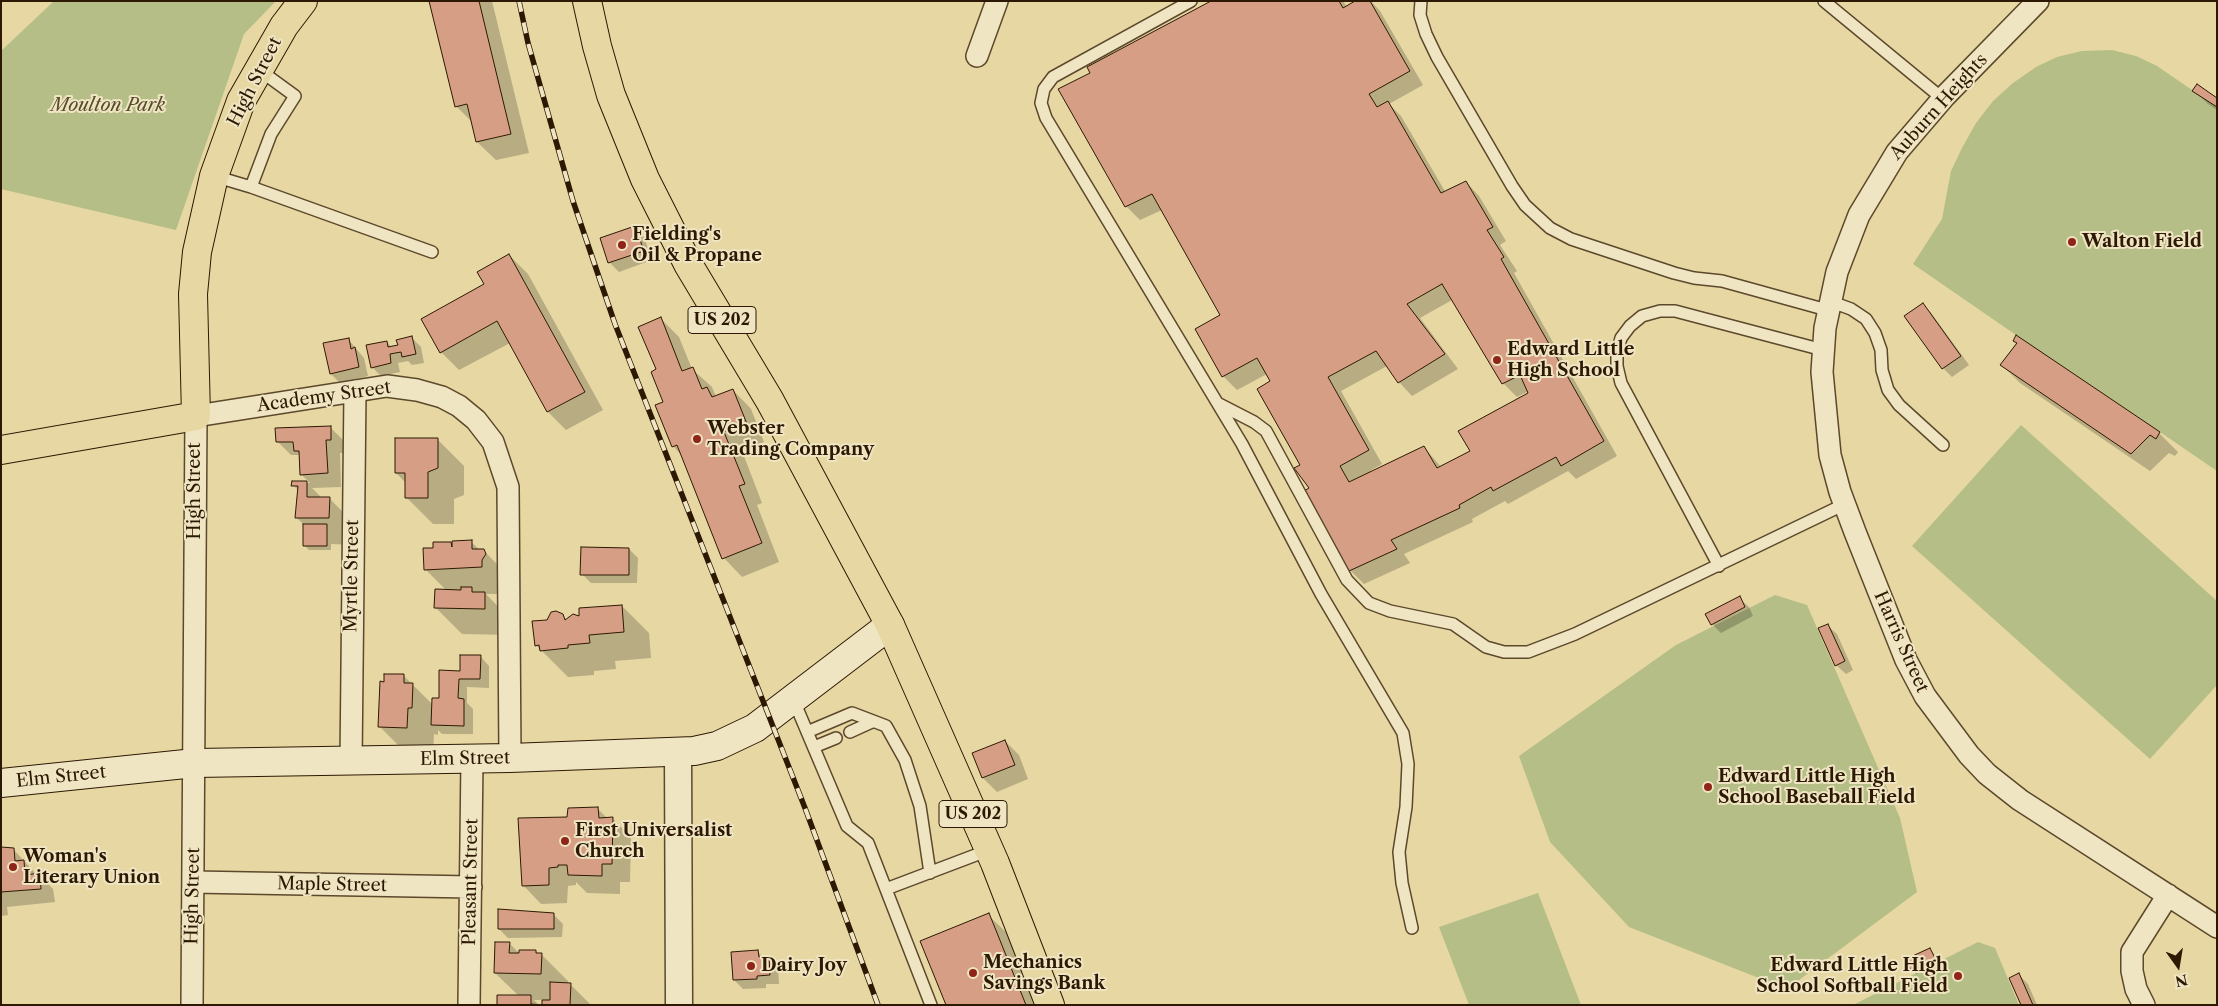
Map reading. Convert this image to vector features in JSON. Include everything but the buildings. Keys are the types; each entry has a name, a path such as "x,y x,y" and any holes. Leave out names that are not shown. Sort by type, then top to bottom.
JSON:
{"main road":[{"name":"High Street","path":"196,416 193,294 197,252 214,176 241,101 284,26 303,1"},
{"name":"US 202","path":"587,1 611,95 628,140 661,213 688,264 770,401 890,625 989,850 1050,1005"},
{"name":"Academy Street","path":"1,450 196,416"},
{"name":"Elm Street","path":"1,784 195,763 351,762 694,751 717,746 736,739 756,728 794,701 890,625"}],"street":[{"path":"977,56 997,1"},
{"name":"Auburn Heights","path":"1828,306 1847,244 1859,214 1873,188 1897,152 1943,99 2038,1"},
{"name":"Harris Street","path":"1828,306 1822,372 1830,455 1845,504 1906,660 1924,696 1969,755 1987,774 2020,800 2217,927"},
{"name":"Academy Street","path":"196,416 387,386 401,387 442,397 459,406 476,420 493,442 508,486 510,758"},
{"name":"Myrtle Street","path":"351,762 355,391"},
{"name":"High Street","path":"192,1005 196,416"},
{"path":"678,752 678,1005"},
{"name":"Pleasant Street","path":"469,1005 472,759"},
{"name":"Maple Street","path":"193,882 471,887"},
{"path":"2144,1005 2136,989 2132,971 2132,952 2168,895"}],"lane":[{"path":"1191,1 1053,77 1044,89 1041,103 1051,126 1242,444 1321,594 1403,733 1408,764 1406,807 1399,852 1402,883 1412,928"},
{"path":"1421,1 1420,15 1426,34 1438,57 1512,186 1525,205 1537,217 1550,228 1571,239 1674,273 1694,278 1722,281 1828,306 1851,309 1866,319 1875,333 1881,350 1882,370 1888,390 1899,405 1943,445"},
{"path":"1824,1 1943,99"},
{"path":"251,186 271,134 295,96 258,69"},
{"path":"214,176 251,186 432,252"},
{"path":"1719,566 1621,383 1617,366 1617,353 1621,338 1630,326 1642,316 1660,311 1675,311 1823,350"},
{"path":"1218,404 1254,422 1266,431 1347,580 1369,603 1390,611 1452,624 1486,647 1504,652 1528,652 1548,646 1719,566 1845,504"},
{"path":"794,701 847,826 868,843 931,1005"},
{"path":"807,732 852,713 886,726 905,760 920,806 930,873"},
{"path":"850,732 872,722"},
{"path":"814,747 836,738"},
{"path":"886,889 989,850"}],"green space":[{"name":"Moulton Park","path":"54,1 276,1 244,34 176,230 1,189 1,51"},
{"name":"Walton Field","path":"2112,50 2136,56 2157,66 2192,90 2197,84 2217,98 2217,471 2160,432 2156,439 2150,436 2131,454 2000,365 2016,343 2013,341 2016,335 1913,264 1942,219 1951,171 1962,148 1976,123 1993,101 2013,83 2036,67 2057,57 2082,51"},
{"path":"2021,425 2217,601 2217,685 2150,759 1912,546"},
{"name":"Edward Little High School Baseball Field","path":"1775,595 1807,605 1900,818 1917,892 1787,989 1629,927 1550,842 1519,756 1676,645"},
{"path":"1538,893 1581,1005 1469,1005 1439,927"},
{"name":"Edward Little High School Softball Field","path":"1978,942 1995,948 2019,1005 1853,1005"}],"railway":[{"path":"519,1 528,43 573,201 615,324 805,808 878,1005"}],"place":[{"name":"Walton Field","path":"2072,242"},
{"name":"Fielding's Oil & Propane","path":"622,245"},
{"name":"Edward Little High School","path":"1497,360"},
{"name":"Webster Trading Company","path":"697,439"},
{"name":"Edward Little High School Baseball Field","path":"1708,787"},
{"name":"First Universalist Church","path":"565,841"},
{"name":"Woman's Literary Union","path":"13,867"},
{"name":"Dairy Joy","path":"751,966"},
{"name":"Mechanics Savings Bank","path":"973,973"},
{"name":"Edward Little High School Softball Field","path":"1958,976"}]}
